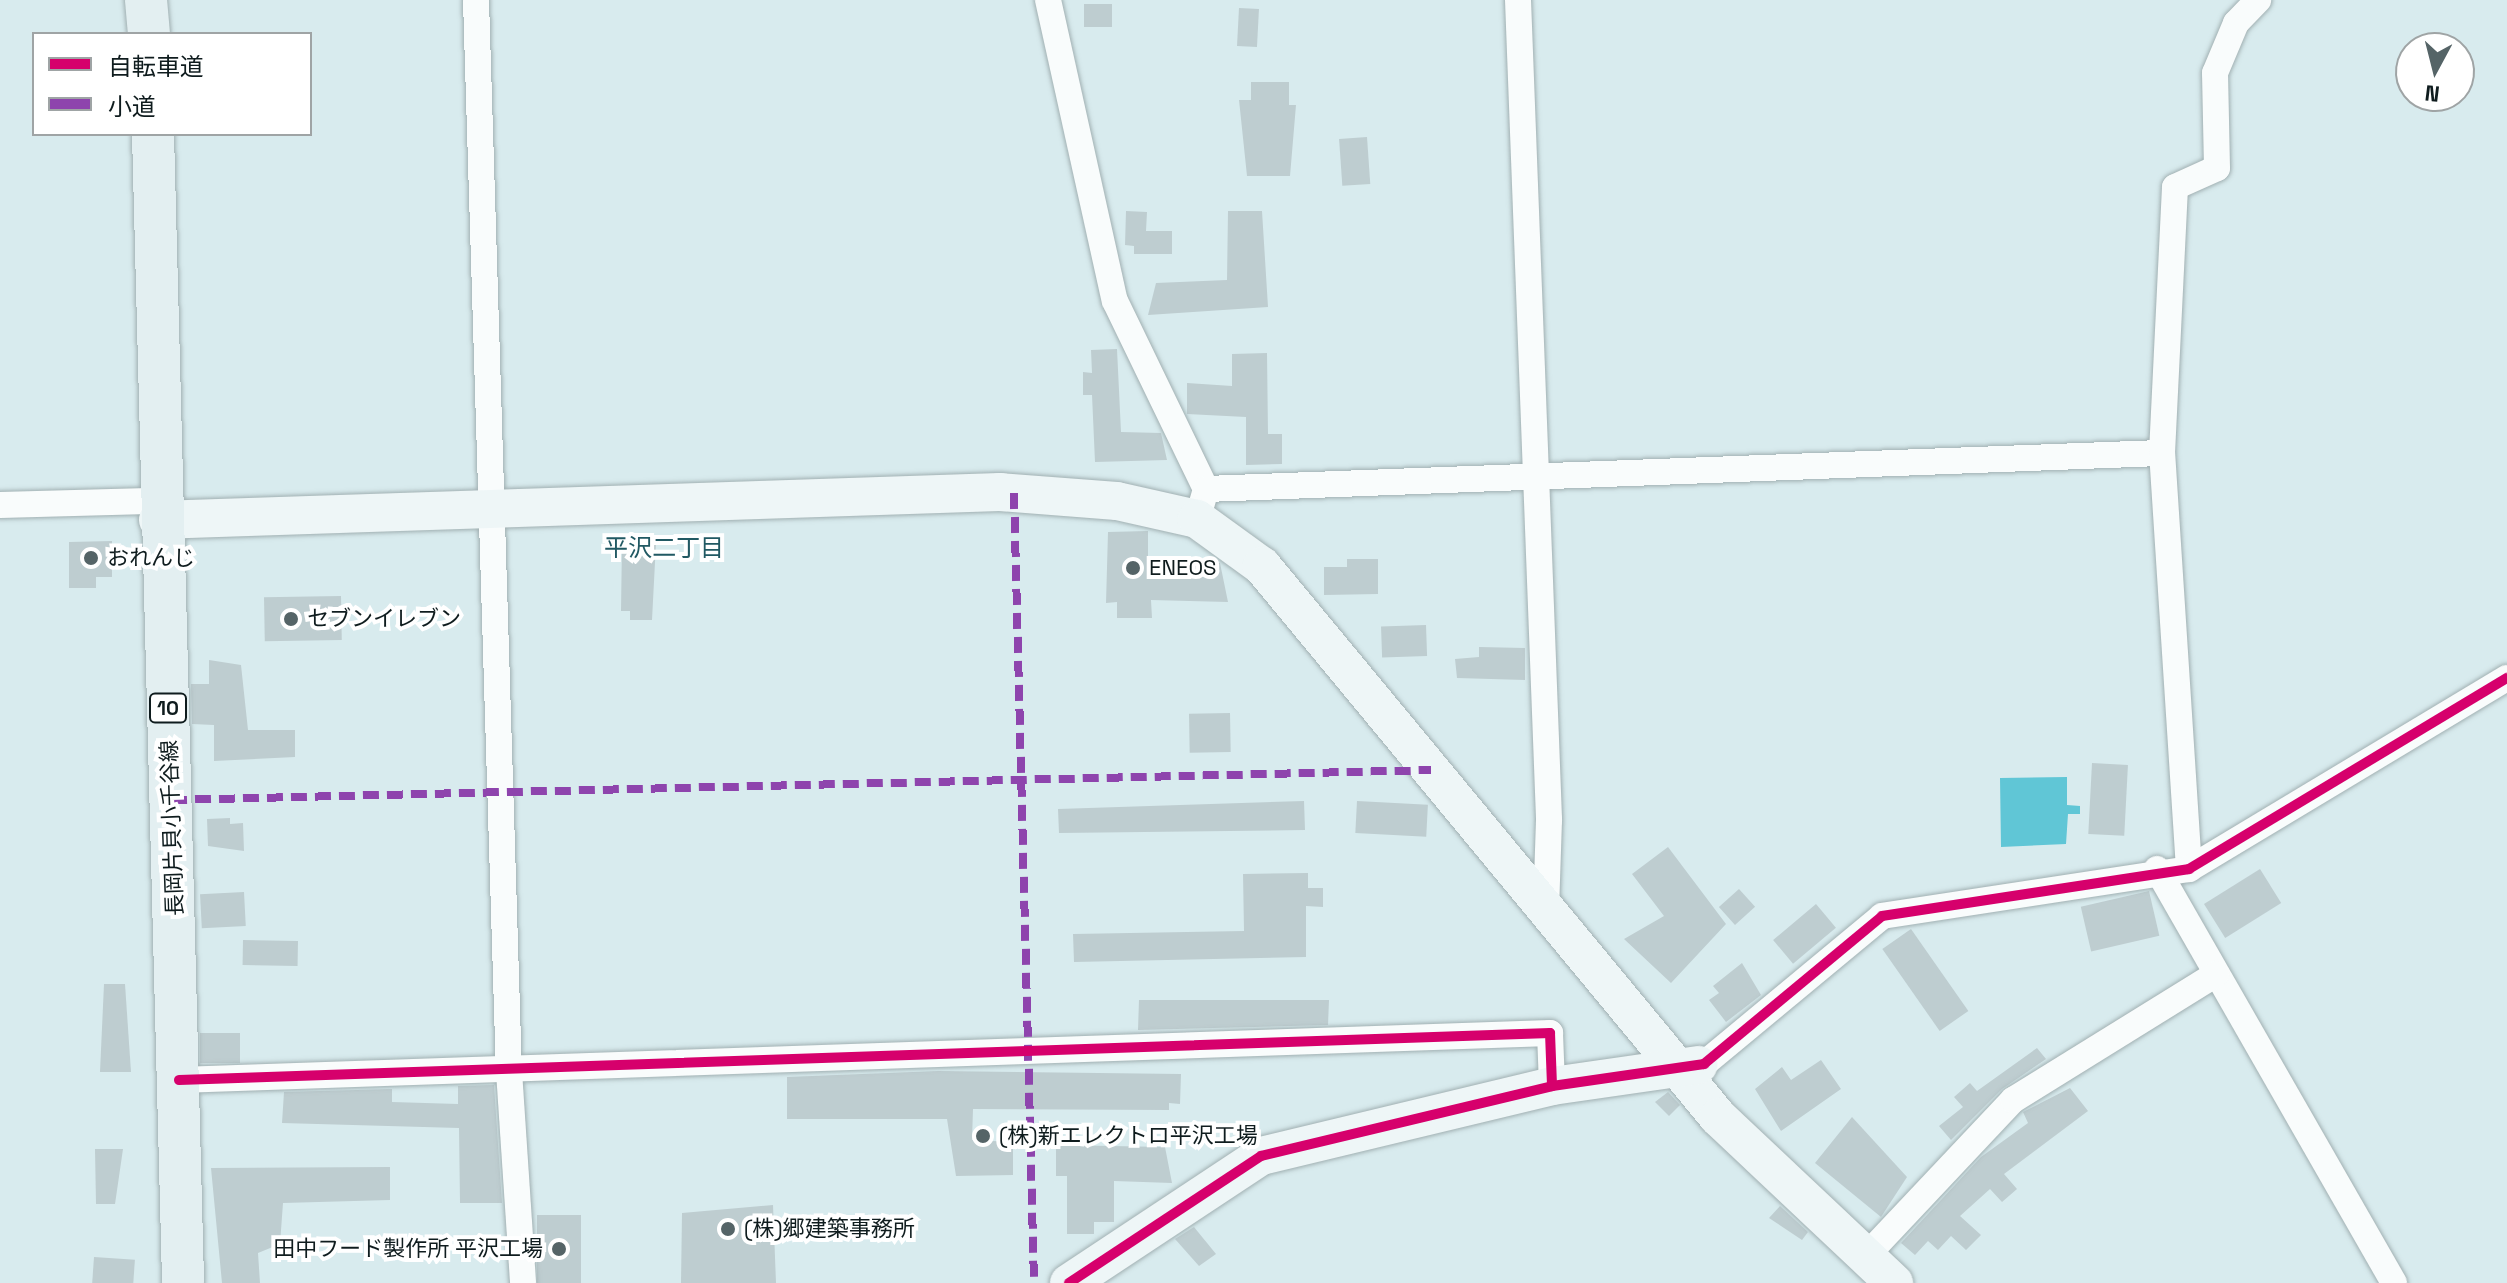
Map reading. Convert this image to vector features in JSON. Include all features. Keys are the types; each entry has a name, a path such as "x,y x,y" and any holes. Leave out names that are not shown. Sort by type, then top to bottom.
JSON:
{"main road":[{"path":"146,0 149,32"},
{"name":"長岡片貝小千谷線","path":"153,136 158,510 179,1080 183,1283"},
{"path":"158,510 496,510 1000,492 1202,504 1262,566 1546,912 1690,1066 1718,1117 1894,1283"},
{"path":"1069,1283 1261,1156 1552,1086 1690,1066"}],"street":[{"path":"476,0 496,510 509,1071 523,1283"},
{"path":"1048,0 1115,301 1202,504 1534,479 2162,453"},
{"path":"1518,0 1546,912"},
{"path":"2189,869 2162,453 2175,187 2217,168 2215,73 2236,23 2258,0"},
{"path":"0,505 158,510"},
{"path":"1690,1066 1882,916 2157,869 2189,869 2507,678"},
{"path":"2157,869 2394,1283"},
{"path":"1865,1257 2013,1100 2216,974"},
{"path":"179,1080 1550,1033 1552,1086"}],"water":[{"path":"2067,777 2067,805 2080,806 2080,814 2068,814 2066,844 2001,847 2000,778"}],"building":[{"path":"1084,4 1112,4 1112,27 1084,27"},
{"path":"1239,8 1259,9 1257,47 1237,46"},
{"path":"1251,82 1289,82 1289,105 1296,105 1290,176 1247,176 1239,100 1251,100"},
{"path":"1367,137 1370,184 1342,186 1339,139"},
{"path":"1126,211 1147,212 1146,231 1172,231 1172,254 1134,254 1134,246 1125,245"},
{"path":"1228,211 1262,211 1268,307 1148,315 1156,283 1227,280"},
{"path":"1117,349 1121,432 1161,433 1167,460 1095,462 1092,395 1083,395 1083,372 1092,373 1091,350"},
{"path":"1267,353 1268,434 1282,434 1282,464 1246,465 1246,417 1187,414 1187,383 1232,386 1232,354"},
{"path":"1148,531 1148,567 1220,563 1228,602 1151,600 1152,618 1117,618 1117,602 1106,603 1108,532"},
{"path":"112,541 112,577 96,577 96,588 69,588 69,542"},
{"path":"622,542 656,543 652,620 630,620 630,611 621,611"},
{"path":"1347,559 1378,559 1378,594 1324,595 1324,567 1347,567"},
{"path":"341,596 342,640 265,641 264,597"},
{"path":"1426,625 1427,656 1382,658 1381,627"},
{"path":"1479,647 1525,648 1525,680 1457,678 1455,659 1479,657"},
{"path":"209,660 241,665 248,730 295,730 295,757 214,761 214,725 192,724 191,684 209,684"},
{"path":"1230,713 1231,752 1190,753 1189,714"},
{"path":"2092,763 2128,765 2124,836 2088,834"},
{"path":"1304,801 1305,830 1059,833 1058,809"},
{"path":"1357,801 1428,805 1426,837 1355,833"},
{"path":"230,818 230,824 243,823 244,851 208,846 207,819"},
{"path":"1668,847 1726,924 1671,983 1624,939 1664,916 1632,874"},
{"path":"2260,869 2281,903 2225,938 2204,904"},
{"path":"1308,873 1308,888 1323,888 1323,907 1306,906 1306,957 1074,962 1073,934 1244,931 1243,874"},
{"path":"1739,889 1755,907 1735,925 1719,907"},
{"path":"2149,891 2159,936 2091,952 2081,907"},
{"path":"244,892 246,926 202,928 200,894"},
{"path":"1816,904 1836,928 1793,964 1773,940"},
{"path":"1911,929 1968,1011 1940,1031 1882,949"},
{"path":"243,940 298,941 298,966 243,965"},
{"path":"1742,963 1761,995 1726,1022 1709,1000 1719,993 1713,986"},
{"path":"104,984 125,984 131,1072 100,1072"},
{"path":"1139,1000 1329,1000 1328,1025 1138,1030"},
{"path":"200,1033 240,1033 240,1063 200,1063"},
{"path":"2037,1048 2046,1059 2002,1089 1951,1140 1939,1126 1963,1107 1954,1097 1970,1083 1977,1091"},
{"path":"1821,1060 1841,1089 1781,1131 1755,1089 1782,1067 1791,1080"},
{"path":"938,1071 1181,1074 1180,1104 1169,1103 1169,1110 973,1109 972,1140 1013,1142 1013,1175 956,1176 947,1119 787,1119 787,1077"},
{"path":"494,1085 502,1203 460,1203 459,1128 282,1123 284,1092 392,1089 392,1102 458,1104 458,1086"},
{"path":"2070,1088 2088,1111 2004,1174 2017,1189 2002,1202 1990,1189 1960,1216 1981,1235 1966,1250 1951,1236 1938,1250 1928,1241 1915,1255 1901,1243 1981,1157 2028,1123 2023,1112"},
{"path":"1668,1092 1680,1105 1669,1116 1655,1102"},
{"path":"1852,1117 1907,1177 1881,1217 1815,1163"},
{"path":"1056,1145 1165,1147 1172,1183 1114,1181 1114,1222 1094,1222 1094,1234 1067,1234 1067,1176 1056,1176"},
{"path":"95,1149 123,1149 115,1204 96,1204"},
{"path":"390,1167 390,1200 283,1203 280,1244 258,1253 260,1283 222,1283 211,1168"},
{"name":"(株)郷建築事務所","path":"773,1205 776,1283 681,1283 682,1213"},
{"path":"1780,1206 1808,1232 1802,1240 1769,1218"},
{"name":"田中フード製作所 平沢工場","path":"537,1215 581,1215 581,1283 537,1283"},
{"path":"1194,1227 1216,1254 1199,1266 1175,1239"},
{"path":"94,1257 135,1260 133,1283 92,1283"}],"marked path":[{"path":"1014,493 1034,1283"},
{"path":"171,800 1431,770"}],"cycle path":[{"path":"1069,1283 1261,1156 1552,1086 1704,1064 1882,916 2189,869 2507,678"},
{"path":"179,1080 1550,1033 1552,1086"}],"place":[{"name":"おれんじ","path":"91,558"},
{"name":"ENEOS","path":"1133,568"},
{"name":"セブンイレブン","path":"291,619"},
{"name":"(株)新エレクトロ平沢工場","path":"983,1136"},
{"name":"(株)郷建築事務所","path":"728,1229"},
{"name":"田中フード製作所 平沢工場","path":"559,1249"}],"district":[{"name":"平沢二丁目","path":"664,548"}]}
